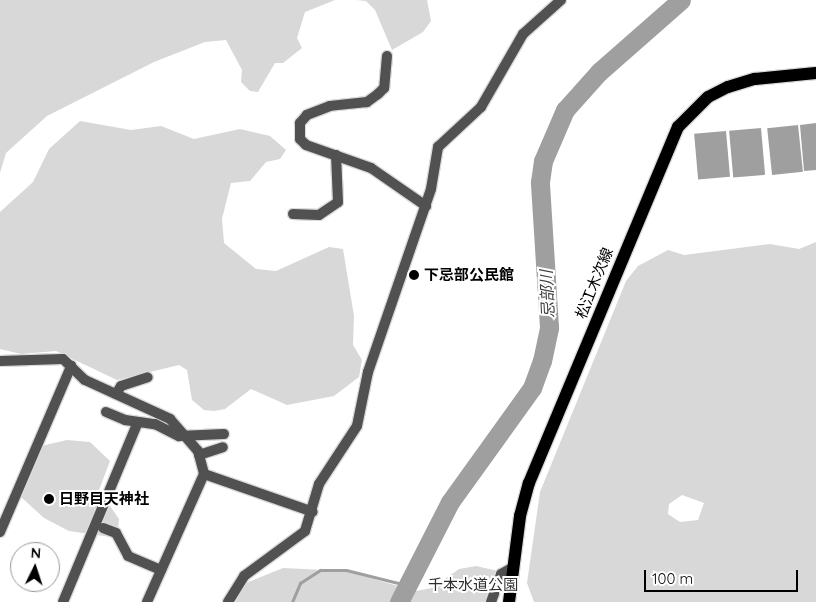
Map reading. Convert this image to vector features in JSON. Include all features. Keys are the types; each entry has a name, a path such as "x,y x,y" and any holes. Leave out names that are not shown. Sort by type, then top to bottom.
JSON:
{"main road":[{"name":"松江木次線","path":"509,602 520,516 532,474 678,127 708,97 728,87 755,79 816,73"}],"street":[{"path":"228,602 244,576 300,536 313,512 319,484 363,412 368,372 426,206 438,147 481,107 523,34 561,0"},
{"path":"387,56 384,88 378,94 367,102 323,108 300,123 300,139 306,145 371,168 426,206"},
{"path":"293,214 319,215 338,202 336,155"},
{"path":"0,362 58,358 71,366 85,380 170,419 199,455 204,474 148,602"},
{"path":"0,532 71,366"},
{"path":"116,394 121,386 148,377"},
{"path":"106,412 138,422 155,424 186,437 224,434"},
{"path":"64,602 138,422"},
{"path":"199,455 223,446"},
{"path":"204,474 313,512"},
{"path":"103,528 116,533 128,556 161,570"},
{"path":"491,602 501,574 512,568"}],"green space":[{"path":"0,0 335,0 305,12 297,38 302,48 283,63 275,63 258,92 250,91 241,82 242,70 226,40 205,42 154,62 47,116 6,153 0,173"},
{"path":"356,0 427,0 431,21 423,32 392,50 375,10 366,1"},
{"path":"80,121 131,130 161,126 194,139 240,129 270,136 286,150 280,159 266,162 250,181 231,183 222,219 224,243 256,269 276,271 329,247 343,249 354,316 353,345 362,360 359,377 334,396 287,405 251,389 225,409 214,411 204,410 192,400 187,370 179,365 117,380 56,351 21,354 0,349 0,212 33,182 49,149"},
{"path":"816,242 816,602 534,602 527,583 540,492 626,281 638,266 668,250 684,255 770,244 799,249","holes":["682,495 704,503 698,520 680,522 668,514 669,504"]},
{"path":"67,440 90,442 110,461 99,490 119,519 118,529 111,537 69,531 44,518 21,497 41,446"},
{"name":"千本水道公園","path":"476,566 498,571 486,602 233,602 246,583 283,568 345,571 416,591 432,588 459,569"}],"shaded area":[{"path":"816,123 816,170 804,171 800,125"},
{"path":"798,125 803,172 772,175 767,128"},
{"path":"761,128 765,175 733,178 729,131"},
{"path":"726,131 730,177 698,180 694,134"}],"waterway":[{"name":"忌部川","path":"399,602 450,502 532,388 542,361 549,327 540,182 543,161 565,110 599,72 681,0"},
{"path":"292,602 300,583 320,570 346,570 406,585"}],"place":[{"name":"下忌部公民館","path":"414,275"},
{"name":"日野目天神社","path":"49,499"}]}
